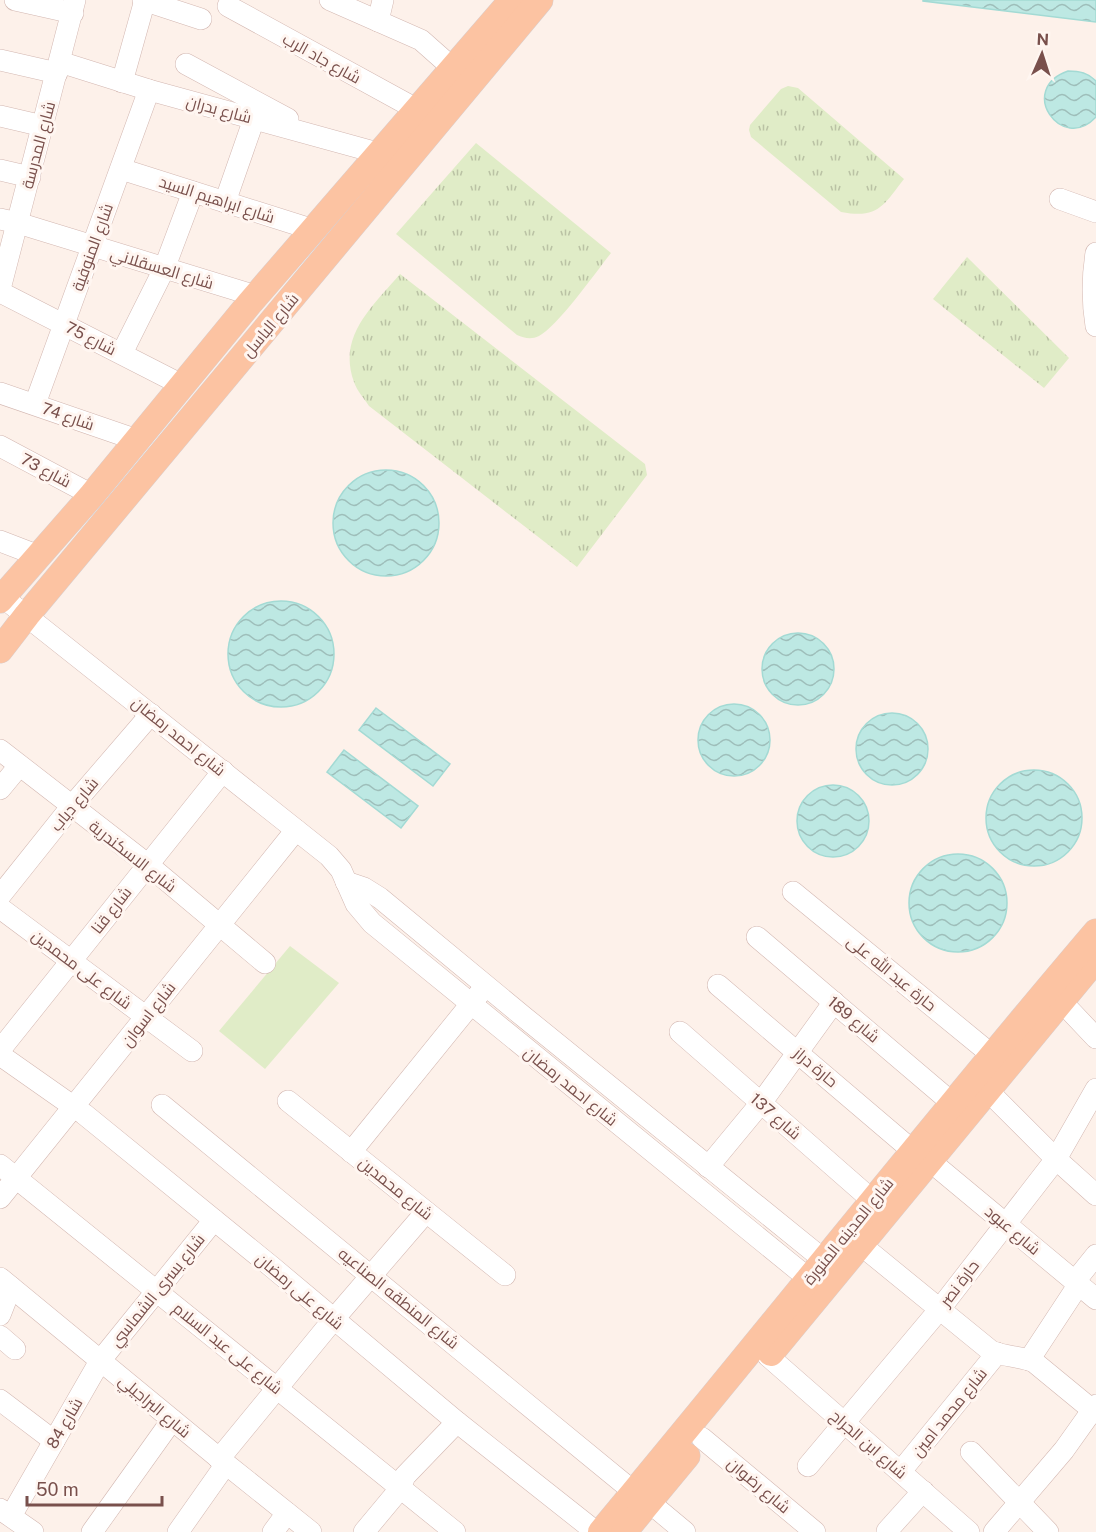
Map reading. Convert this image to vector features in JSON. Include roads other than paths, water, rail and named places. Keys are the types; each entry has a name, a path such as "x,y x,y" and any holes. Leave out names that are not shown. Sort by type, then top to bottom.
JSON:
{"main road":[{"name":"شارع الباسل","path":"0,650 272,322 461,76 512,0"},
{"name":"شارع الباسل","path":"1,597 92,495 252,300 416,109 461,76 540,0"},
{"path":"252,300 272,322"},
{"name":"شارع المدينه المنورة","path":"601,1532 642,1497 702,1438 861,1245 922,1156 951,1102 1096,932"},
{"name":"شارع المدينه المنورة","path":"624,1532 642,1497 816,1269 872,1200 922,1156 987,1090 1096,959"}],"street":[{"path":"15,0 74,7"},
{"path":"122,82 144,0 201,19"},
{"path":"330,0 422,40 461,76"},
{"path":"378,21 383,0"},
{"name":"شارع جاد الرب","path":"228,6 416,109"},
{"name":"شارع المدرسة","path":"1,283 9,221 30,177 74,7"},
{"name":"شارع بدران","path":"0,60 59,68 122,82 378,153"},
{"path":"186,64 320,136"},
{"name":"شارع المنوفية","path":"35,404 148,90"},
{"path":"0,116 43,126"},
{"path":"225,202 254,119"},
{"name":"شارع ابراهيم السيد","path":"121,169 314,230"},
{"path":"0,170 30,177"},
{"path":"122,353 165,269 193,192"},
{"path":"1060,199 1096,212"},
{"name":"شارع العسقلاني","path":"9,221 165,269 252,300"},
{"path":"1096,253 1092,274 1096,326"},
{"name":"شارع 75","path":"1,283 64,324 182,385"},
{"name":"شارع 74","path":"0,393 136,440"},
{"name":"شارع 73","path":"0,446 92,495"},
{"path":"0,541 39,556"},
{"name":"شارع احمد رمضان","path":"1,597 27,615 334,861 341,870 356,904 367,919 470,1004 816,1269"},
{"name":"شارع دياب","path":"0,896 71,807 151,714"},
{"name":"شارع الاسكندرية","path":"0,750 147,864 265,963"},
{"path":"0,789 19,766"},
{"name":"شارع قنا","path":"0,1050 223,771"},
{"name":"شارع اسوان","path":"0,1198 8,1171 75,1107 296,830"},
{"name":"شارع احمد رمضان","path":"346,882 372,892 708,1167 816,1269"},
{"name":"حارة عبد الله على","path":"793,892 992,1055"},
{"name":"شارع على محمدين","path":"0,908 192,1051"},
{"name":"شارع 189","path":"757,937 951,1102"},
{"path":"351,1152 486,985"},
{"name":"حارة دراز","path":"718,985 922,1156"},
{"path":"1061,1001 1096,1038"},
{"path":"708,1167 761,1103 834,1002"},
{"name":"شارع 137","path":"680,1032 872,1200"},
{"name":"شارع على رمضان","path":"0,1055 75,1107 458,1422 596,1532"},
{"name":"حارة نصر","path":"808,1466 939,1310 1056,1159 1096,1089"},
{"path":"987,1090 1056,1159 1096,1195"},
{"name":"شارع محمدين","path":"288,1101 505,1275"},
{"name":"شارع المنطقه الصناعيه","path":"162,1105 685,1532"},
{"name":"شارع عبود","path":"922,1156 1096,1299"},
{"name":"شارع على عبد السلام","path":"8,1171 455,1532"},
{"path":"178,1532 223,1462 277,1388 426,1212"},
{"name":"شارع يسرى الشماسي","path":"100,1361 214,1220"},
{"path":"861,1245 939,1310 997,1353 1029,1360 1095,1409 1064,1450 994,1532"},
{"path":"1029,1360 1075,1290 1075,1282 1096,1255"},
{"path":"0,1315 6,1282"},
{"name":"شارع البراجيلي","path":"6,1282 310,1532"},
{"name":"شارع محمد امين","path":"901,1471 997,1353"},
{"name":"شارع ابن الجراح","path":"768,1356 969,1532"},
{"name":"شارع 84","path":"5,1513 54,1441 100,1361"},
{"path":"0,1400 54,1441"},
{"path":"92,1532 172,1420"},
{"path":"364,1532 401,1487 405,1476 458,1422"},
{"name":"شارع رضوان","path":"702,1438 812,1531"},
{"path":"971,1452 1048,1532"},
{"path":"887,1531 923,1491"},
{"path":"5,1513 33,1532"},
{"path":"273,1532 287,1513"}],"water":[{"path":"1096,0 1096,22 923,1"},
{"path":"1068,71 1084,73 1096,81 1096,117 1083,126 1070,128 1058,123 1050,115 1045,103 1046,91 1053,80"},
{"path":"386,470 406,474 424,485 435,503 439,523 435,543 424,561 406,572 386,576 366,572 348,561 337,543 333,523 337,503 348,485 366,474"},
{"path":"281,601 301,605 319,616 330,634 334,654 330,674 319,692 301,703 281,707 261,703 243,692 232,674 228,654 232,634 243,616 261,605"},
{"path":"798,633 818,639 828,649 834,669 828,689 818,699 798,705 778,699 768,689 762,669 768,649 778,639"},
{"path":"734,704 754,710 764,720 770,740 764,760 754,770 734,776 714,770 704,760 698,740 704,720 714,710"},
{"path":"376,708 450,764 433,786 359,730"},
{"path":"892,713 912,719 922,729 928,749 922,769 912,779 892,785 872,779 862,769 856,749 862,729 872,719"},
{"path":"344,750 418,806 401,828 327,772"},
{"path":"1025,770 1043,770 1061,778 1074,791 1082,809 1079,837 1061,858 1043,866 1025,866 1007,858 994,845 986,827 986,809 994,791 1007,778"},
{"path":"833,785 853,791 863,801 869,821 863,841 853,851 833,857 813,851 803,841 797,821 803,801 813,791"},
{"path":"958,854 977,858 992,869 1003,884 1007,903 1003,922 992,937 977,948 958,952 939,948 924,937 913,922 909,903 913,884 924,869 939,858"}]}
